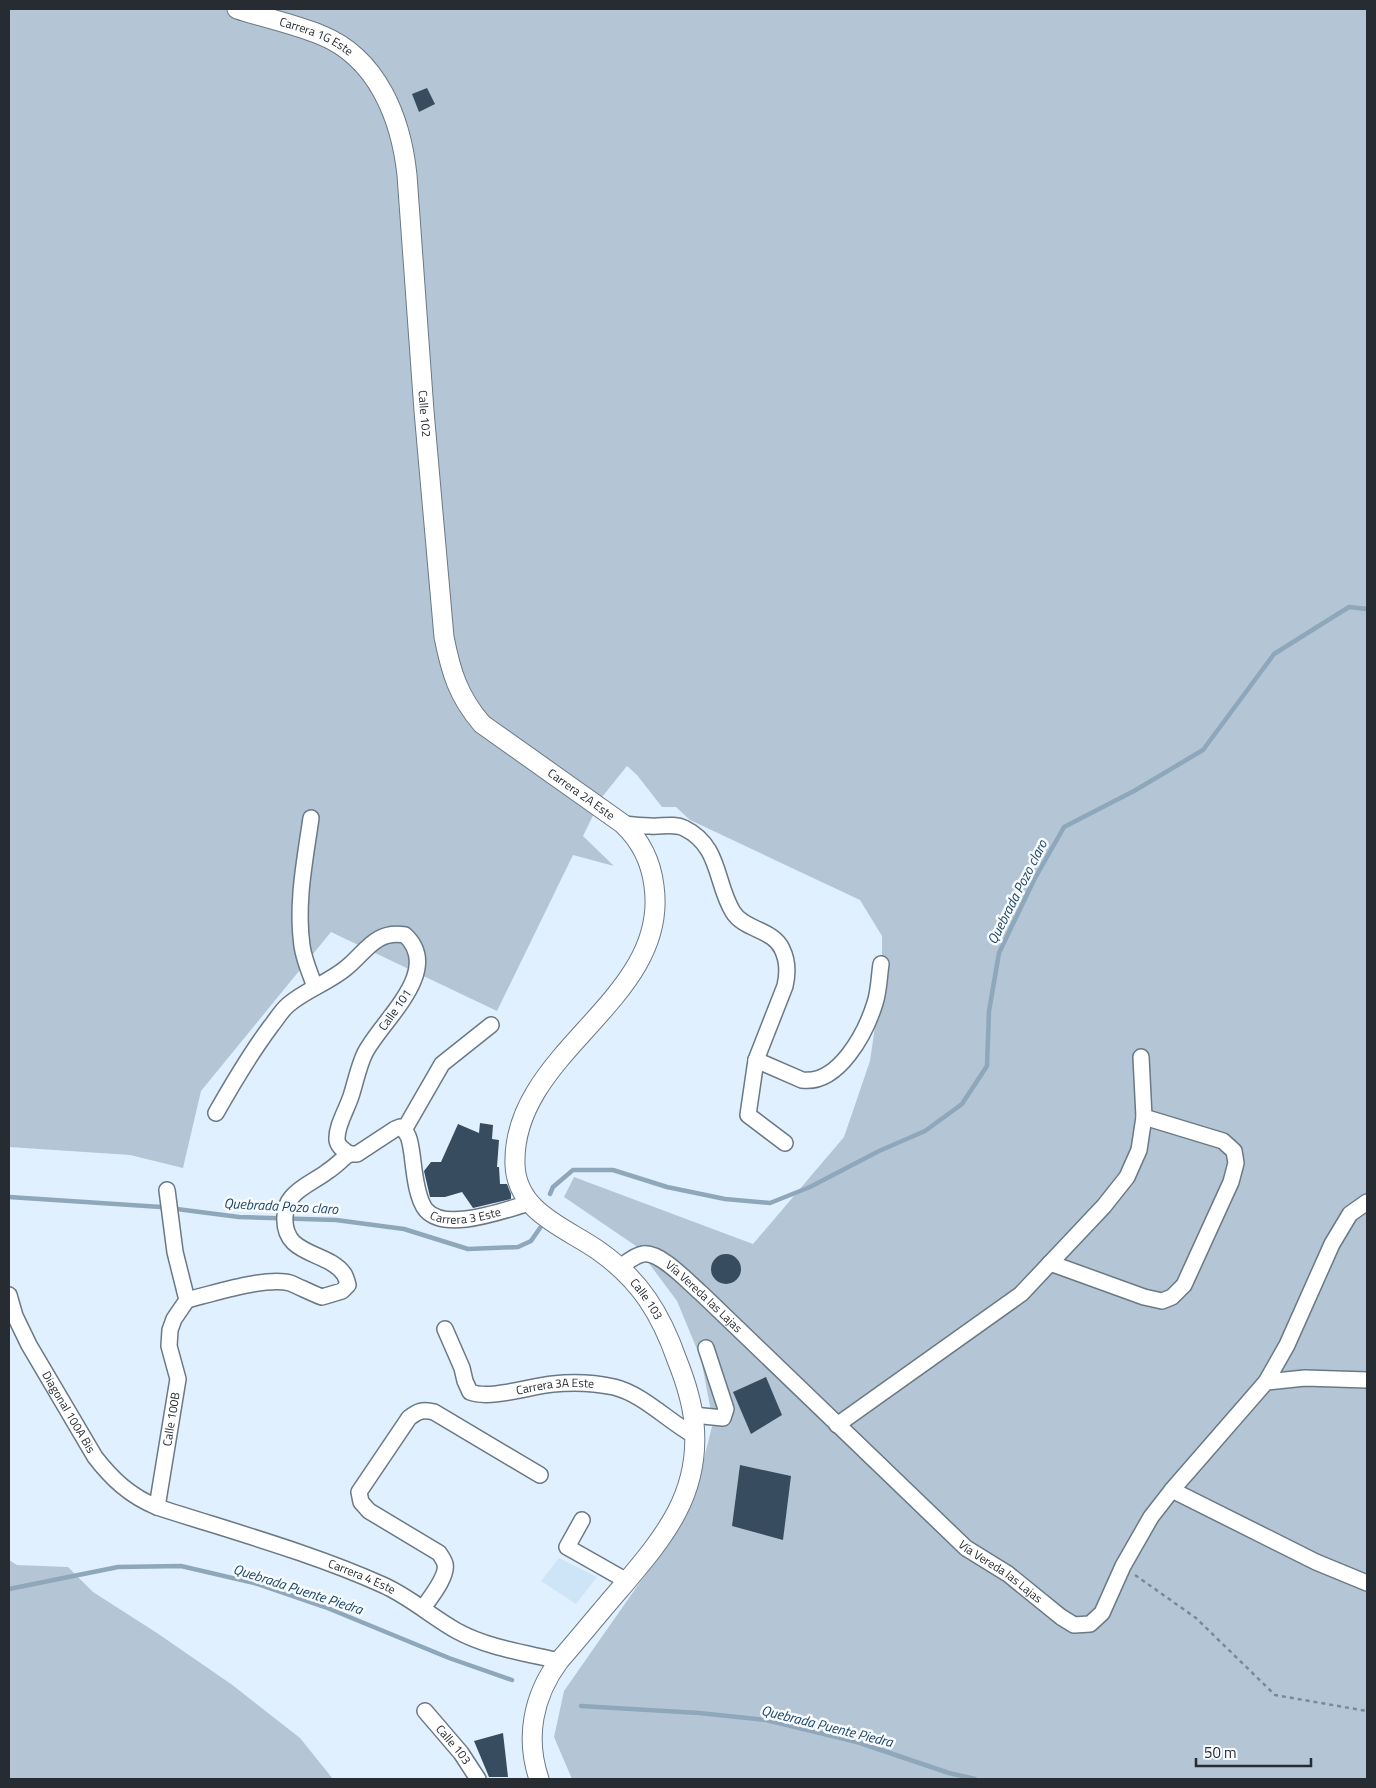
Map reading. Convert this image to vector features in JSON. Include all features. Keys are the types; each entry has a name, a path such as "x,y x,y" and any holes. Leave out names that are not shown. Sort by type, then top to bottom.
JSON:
{"main road":[{"name":"Carrera 1G Este","path":"237,9 321,35 338,43 365,66 380,86"},
{"name":"Calle 102","path":"380,86 399,127 404,150 444,637 450,667 457,687 472,712 492,732"},
{"name":"Carrera 2A Este","path":"492,732 623,824 642,847 653,876"},
{"name":"Calle 103","path":"534,1775 531,1747 535,1713 545,1684 559,1661 664,1535 682,1503 692,1467 695,1436 693,1415 681,1371 662,1324 645,1294 599,1251 538,1212 519,1185 515,1166 517,1138 531,1100 547,1075 636,968 644,952 655,912 653,876"}],"street":[{"path":"311,818 302,884 301,914 302,946 315,987"},
{"path":"623,824 683,827 694,835 707,847 734,915 770,936 781,946 788,973 785,986 756,1060 748,1115 785,1143"},
{"name":"Calle 101","path":"216,1113 252,1050 287,1006 340,973 354,962 373,942 388,934 405,935 414,947 419,962 413,983 402,1002 365,1054 340,1123 337,1142 342,1150 349,1154"},
{"path":"756,1060 784,1073 810,1081 831,1071 845,1061 864,1033 876,1002 881,964"},
{"path":"167,1194 175,1252 187,1300 265,1282 279,1281 322,1297 342,1291 348,1285 344,1274 306,1251 291,1240 285,1231 286,1204 292,1196 329,1171 349,1154 357,1154 395,1129 400,1127 404,1130 442,1064 491,1026"},
{"path":"836,1425 1021,1294 1104,1206 1127,1177 1139,1150 1144,1118 1141,1056"},
{"path":"1050,1263 1144,1297 1162,1301 1172,1297 1184,1285 1231,1182 1236,1163 1234,1151 1223,1141 1144,1118"},
{"name":"Carrera 3 Este","path":"404,1130 409,1136 419,1196 426,1210 437,1217 464,1220 530,1203"},
{"name":"Vía Vereda las Lajas","path":"619,1268 643,1254 650,1254 659,1258 701,1293 836,1425 966,1548 1008,1574 1074,1625 1090,1624 1102,1613 1124,1566 1151,1517 1172,1490 1266,1382 1287,1345 1332,1244 1350,1214 1367,1202"},
{"name":"Diagonal 100A Bis","path":"9,1295 15,1316 29,1345 95,1457 108,1474 122,1487 145,1502 157,1507"},
{"name":"Calle 100B","path":"157,1507 178,1379 169,1346 170,1330 174,1318 187,1300"},
{"name":"Carrera 3A Este","path":"445,1328 470,1392 481,1394 503,1392 554,1384 588,1384 614,1387 632,1394 681,1429 695,1436"},
{"path":"693,1415 723,1418 725,1415 726,1409 706,1348"},
{"path":"1266,1382 1305,1378 1367,1380"},
{"path":"423,1608 445,1572 445,1563 439,1553 369,1511 361,1502 359,1492 409,1418 416,1412 426,1410 434,1412 540,1475"},
{"path":"1172,1490 1316,1562 1367,1583"},
{"name":"Carrera 4 Este","path":"157,1507 316,1559 373,1581 397,1592 456,1631 470,1637 559,1661"},
{"path":"582,1520 566,1547 627,1581"},
{"name":"Calle 103","path":"425,1711 461,1752 478,1779"}],"path":[{"path":"1124,1566 1196,1618 1275,1695 1367,1711"}],"shaded area":[{"path":"9,9 1367,9 1367,1779 572,1779 554,1737 564,1691 668,1545 700,1475 713,1422 701,1359 677,1301 636,1246 564,1197 574,1177 753,1244 844,1137 870,1061 882,978 882,936 860,900 690,820 676,807 662,807 637,775 627,766 602,797 583,836 614,866 573,855 497,1011 331,932 201,1091 183,1168 130,1155 9,1147"},
{"path":"559,1558 597,1577 576,1604 541,1581"},
{"path":"9,1560 17,1565 68,1567 93,1592 231,1684 300,1738 333,1779 9,1779"}],"building":[{"path":"427,88 435,104 419,112 412,94"},
{"path":"480,1123 493,1125 492,1139 499,1140 497,1167 499,1167 500,1184 507,1184 511,1199 473,1208 462,1192 445,1197 430,1197 424,1171 431,1162 441,1162 458,1124 479,1133"},
{"path":"726,1254 737,1258 741,1269 737,1280 726,1284 715,1280 711,1269 715,1258"},
{"path":"766,1377 782,1415 751,1434 733,1392"},
{"path":"740,1465 791,1476 783,1540 732,1526"},
{"path":"503,1733 508,1777 489,1777 474,1741"}],"waterway":[{"name":"Quebrada Pozo claro","path":"550,1194 553,1187 573,1170 613,1170 667,1187 725,1199 770,1203 810,1187 879,1151 925,1131 962,1104 987,1066 989,1011 999,953 1034,880 1064,827 1134,791 1203,750 1274,654 1349,607 1367,609"},
{"name":"Quebrada Pozo claro","path":"9,1197 161,1207 239,1217 336,1220 404,1229 468,1249 518,1247 531,1241 540,1228"},
{"name":"Quebrada Puente Piedra","path":"9,1589 118,1567 181,1566 258,1584 325,1607 449,1658 512,1680"},
{"name":"Quebrada Puente Piedra","path":"581,1706 699,1713 766,1720 857,1742 949,1773 975,1779"}]}
